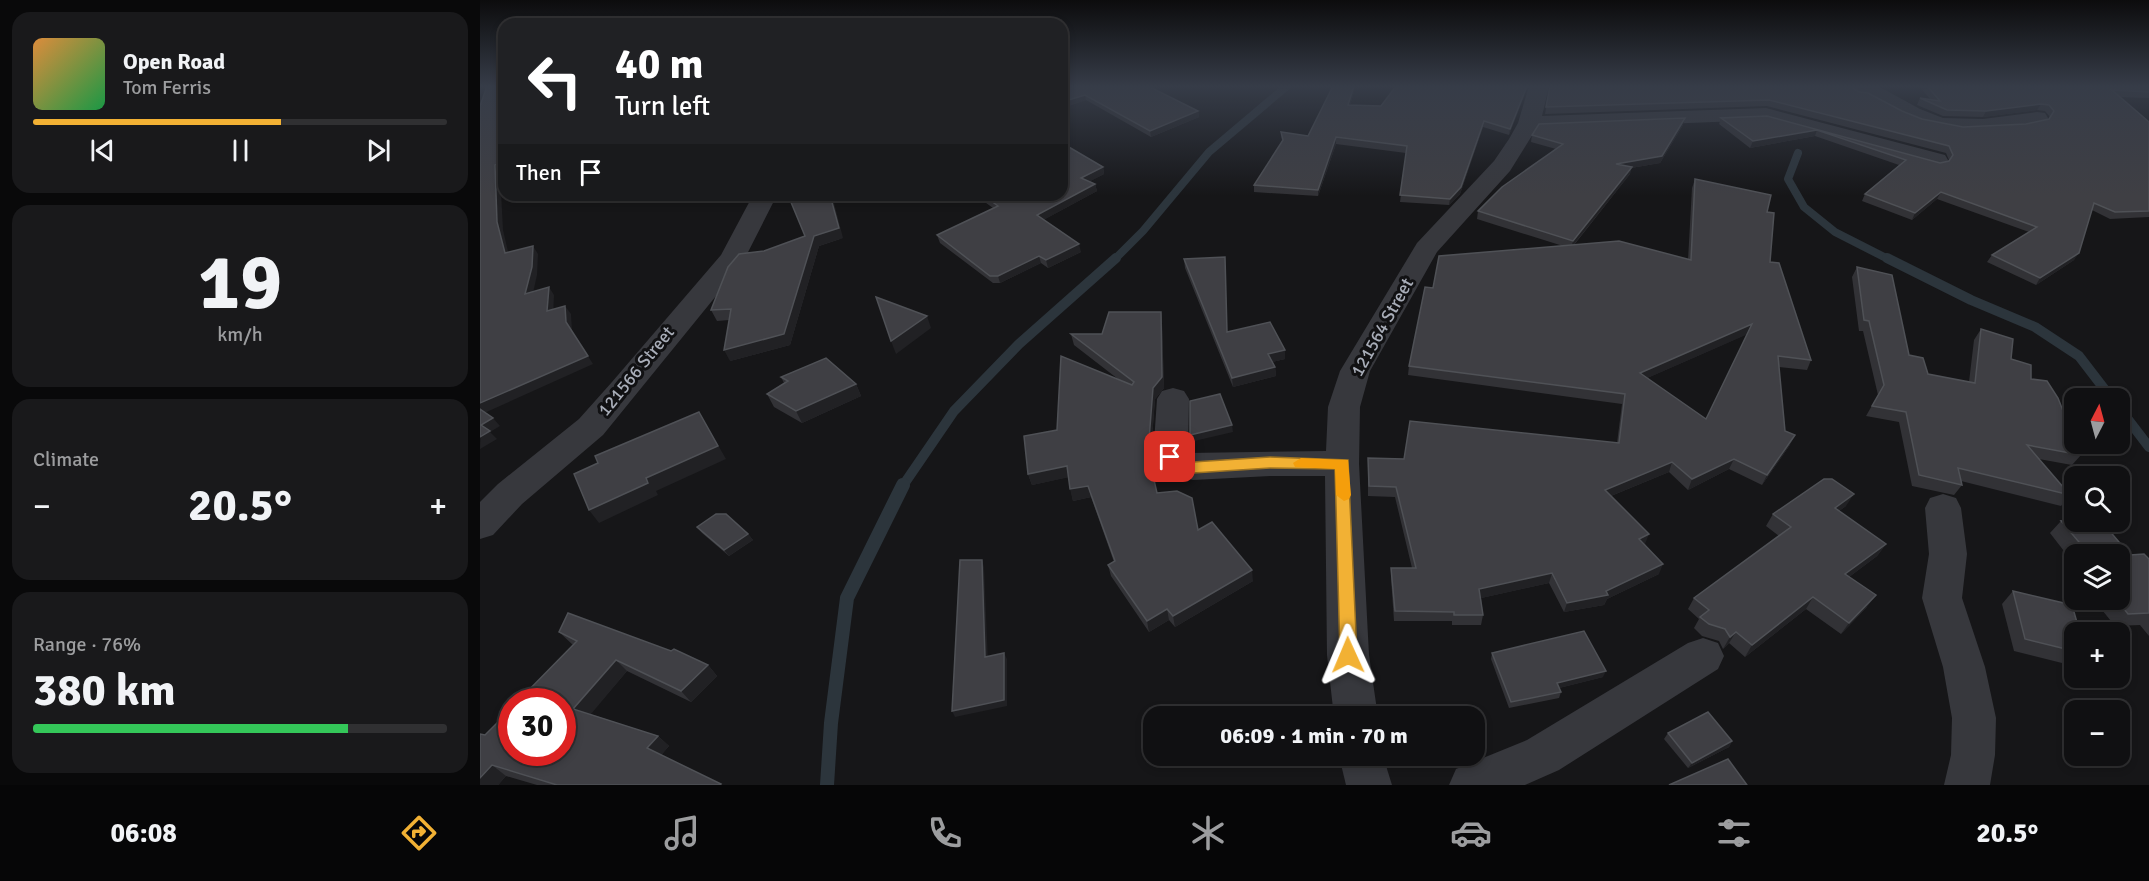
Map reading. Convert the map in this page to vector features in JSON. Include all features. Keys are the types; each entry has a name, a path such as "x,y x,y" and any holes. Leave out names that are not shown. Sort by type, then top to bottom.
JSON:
{"street":[{"path":"1529,123 1539,123"},
{"name":"121564 Street","path":"1355,706 1348,655 1342,464 1344,407 1355,371 1426,249 1502,166 1529,123"},
{"path":"1798,123 1937,160"},
{"path":"1938,123 1978,126 2003,123"},
{"name":"121566 Street","path":"480,525 510,494 591,427 733,258 762,201"},
{"path":"1173,399 1170,457 1176,462 1193,467 1270,463 1342,464"},
{"path":"1943,508 1948,554 1942,598 1964,667 1974,718 1973,755 1967,785"},
{"path":"1472,785 1543,755 1703,656"},
{"path":"1364,766 1369,785"}],"building":[{"path":"480,123 498,123 498,164 495,165 497,222 505,253 533,246 532,267 525,294 549,287 547,311 565,306 566,322 588,356 480,403"},
{"path":"1135,123 1170,123 1150,131"},
{"path":"1315,123 1483,123 1461,187 1450,199 1400,195 1407,146 1336,137 1318,190 1254,185 1283,140 1281,132 1308,136"},
{"path":"1489,123 1513,123 1510,129"},
{"path":"1682,123 1662,156 1616,164 1632,167 1573,241 1478,211 1502,187 1563,144 1532,135 1539,124"},
{"path":"1727,123 1791,123 1940,163 1949,161 1953,155 1949,146 1858,123 1941,123 1963,127 2032,123 2149,123 2149,211 2115,212 2094,203 2079,253 2040,278 1992,255 2037,227 1941,192 1915,213 1865,194 1906,160 1817,130 1753,141"},
{"path":"1068,147 1103,167 1081,178 1095,184 1068,198"},
{"path":"1695,179 1771,195 1767,212 1774,213 1770,262 1779,263 1811,360 1778,356 1785,431 1795,435 1767,475 1734,459 1692,479 1672,462 1605,490 1649,534 1639,539 1663,564 1606,591 1608,595 1567,603 1552,573 1479,589 1483,615 1395,611 1391,568 1416,568 1396,487 1369,486 1368,458 1404,459 1410,421 1619,443 1625,394 1409,366 1425,287 1433,288 1439,256 1619,241 1691,260","holes":["1752,324 1706,419 1640,373"]},
{"path":"790,201 832,201 839,228 814,236 784,334 724,350 731,309 711,310 728,267 739,254 764,251 805,236"},
{"path":"991,201 1063,201 1037,215 1079,244 1046,260 1039,256 998,276 990,276 937,235 998,206"},
{"path":"1225,257 1227,332 1270,322 1285,350 1268,354 1275,367 1232,378 1184,259"},
{"path":"1857,267 1892,275 1909,355 1923,358 1928,374 1975,383 1981,329 2013,339 2011,359 2031,365 2031,379 2047,381 2058,398 2064,413 2064,452 2027,445 2064,488 2064,494 1958,468 1962,485 1919,475 1906,412 1872,406 1884,385 1869,321 1864,320"},
{"path":"876,297 927,316 891,341"},
{"path":"1109,312 1161,312 1162,377 1153,388 1149,440 1145,441 1157,493 1177,491 1192,498 1198,530 1212,522 1252,570 1173,616 1167,609 1147,621 1108,565 1115,561 1088,486 1070,489 1067,466 1028,474 1024,436 1057,430 1061,356 1132,385 1134,382 1071,334 1102,334"},
{"path":"826,358 856,384 796,411 767,394 788,381 781,377"},
{"path":"1220,394 1232,425 1190,435 1190,401"},
{"path":"480,409 493,418 481,425 490,431 480,437"},
{"path":"699,412 718,446 646,478 648,483 589,510 574,474 598,463 595,456"},
{"path":"1824,479 1832,479 1854,494 1835,508 1886,544 1845,574 1876,595 1849,623 1813,597 1752,645 1736,632 1730,637 1725,629 1709,624 1700,617 1709,610 1694,598 1791,527 1773,514"},
{"path":"716,514 726,514 748,534 724,550 697,527"},
{"path":"2070,532 2110,532 2121,544 2081,544"},
{"path":"2144,554 2149,559 2149,613 2128,614 2125,610 2130,610 2130,555"},
{"path":"960,560 982,560 985,657 1004,653 1004,700 952,711"},
{"path":"2013,591 2064,603 2064,610 2073,610 2077,622 2064,622 2064,649 2025,639"},
{"path":"568,613 671,651 674,649 708,665 681,691 616,660 576,706 576,688 531,688 577,641 559,632"},
{"path":"1584,631 1606,671 1557,683 1561,692 1511,702 1492,653"},
{"path":"576,710 658,736 647,748 721,784 557,785 492,765 480,778 480,734 485,735 498,722 498,766 576,766"},
{"path":"1708,712 1732,741 1692,763 1668,733"},
{"path":"1728,759 1747,785 1669,785"}],"waterway":[{"path":"1116,258 1143,231 1209,152 1244,123"},
{"path":"1798,153 1788,179 1804,207 1835,232 1890,260"},
{"path":"902,487 954,411 1019,344 1116,258"},
{"path":"1887,258 1971,300 2035,327 2079,356 2104,388"},
{"path":"2130,422 2149,447"},
{"path":"827,785 831,723 847,598 902,487"}],"slow traffic":[{"path":"1301,463 1342,464 1344,495"}],"route":[{"path":"1170,457 1176,462 1193,467 1270,463 1342,464 1348,655"}]}
